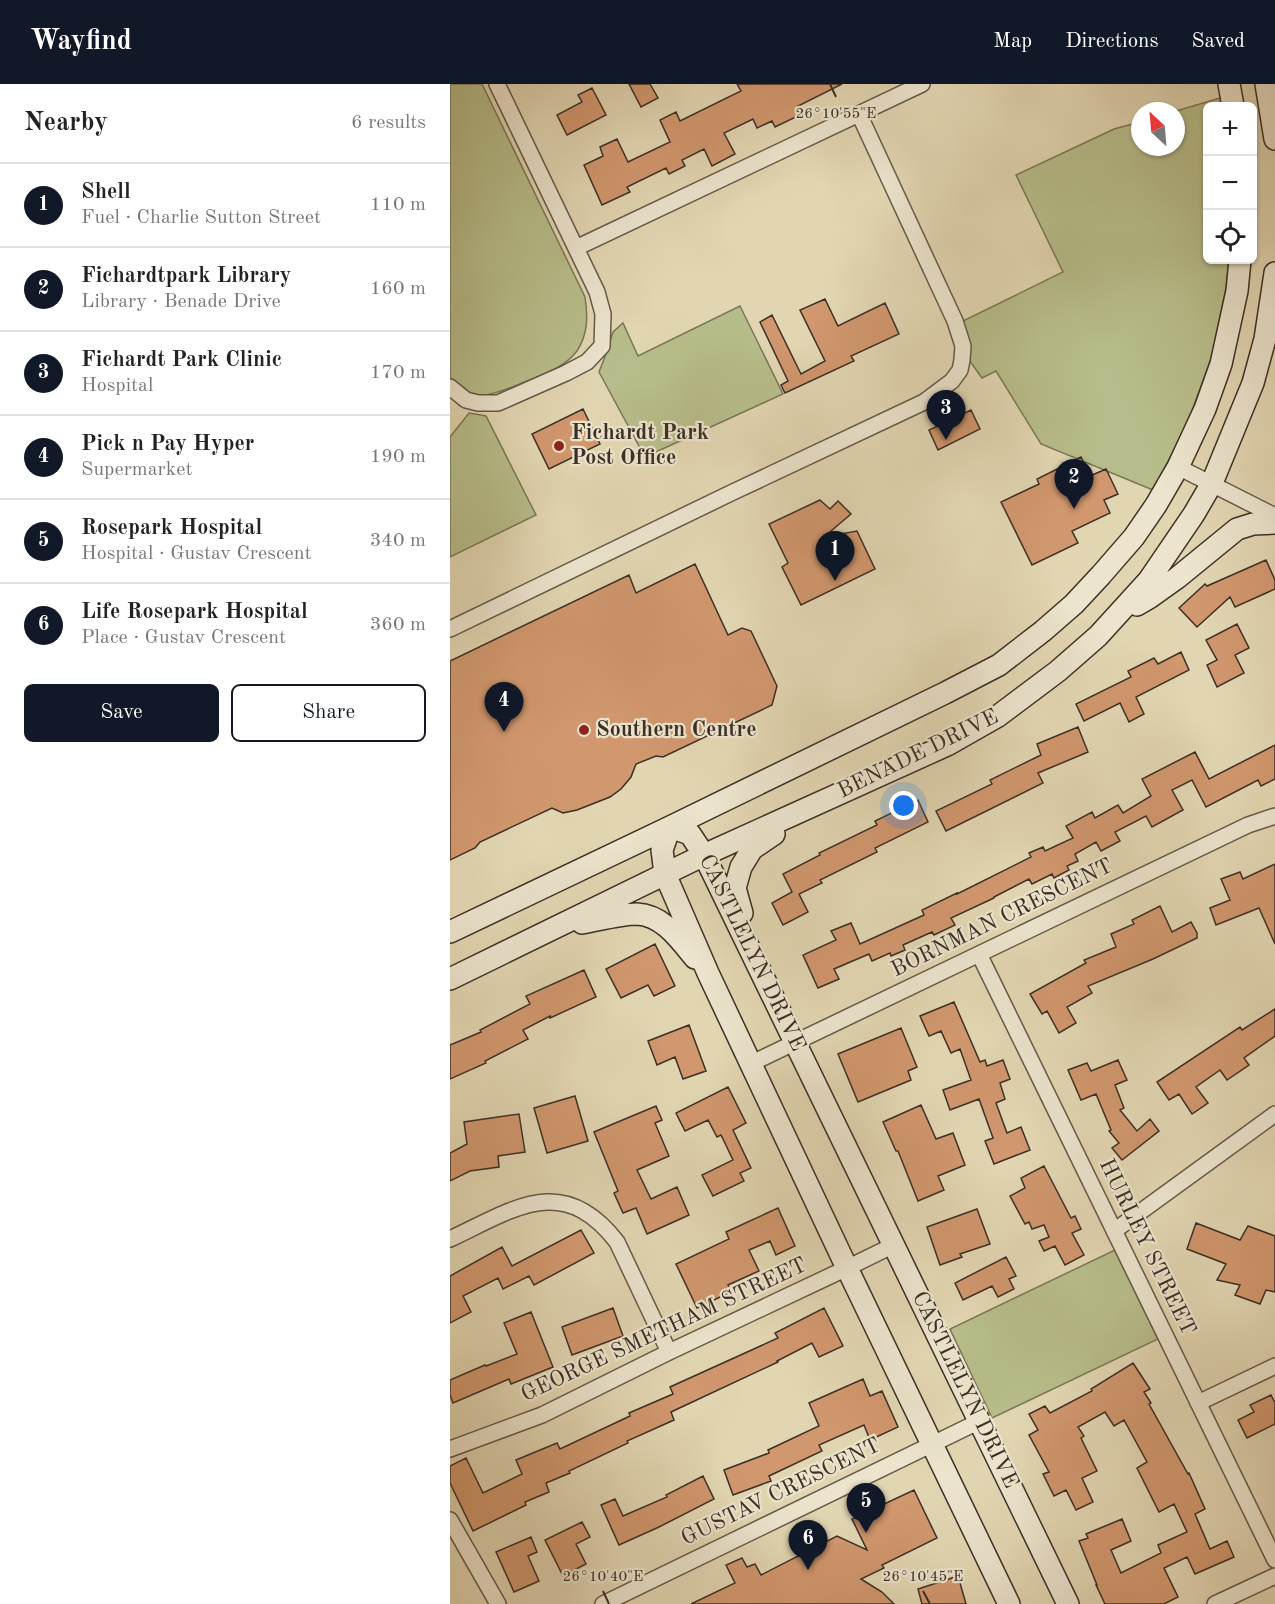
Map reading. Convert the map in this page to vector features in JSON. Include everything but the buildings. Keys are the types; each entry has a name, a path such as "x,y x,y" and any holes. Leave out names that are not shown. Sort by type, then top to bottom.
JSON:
{"street":[{"path":"450,387 466,400 478,403 498,403 587,362 602,346 603,314 597,292 497,84"},
{"path":"576,248 922,84"},
{"path":"1229,84 1232,102"},
{"path":"1266,84 1275,140"},
{"path":"450,629 924,402 952,381 960,370 962,360 963,346 960,332 859,114"},
{"name":"BENADE DRIVE","path":"450,932 945,693 999,665 1043,632 1074,604 1139,529 1178,467 1205,409 1221,364 1237,291 1240,264"},
{"name":"BENADE DRIVE","path":"450,979 704,855 947,745 998,716 1058,671 1098,636 1149,580 1170,552 1212,483 1253,383 1264,339 1275,273"},
{"path":"1178,467 1275,516"},
{"path":"1115,618 1149,598 1238,529 1253,524 1275,524"},
{"path":"757,961 735,888 741,867 752,849 816,804"},
{"name":"BORNMAN CRESCENT","path":"750,1064 1248,825 1275,816"},
{"name":"CASTLELYN DRIVE","path":"1009,1604 708,973 665,874 662,850 670,827 690,834 704,855 1068,1604"},
{"path":"557,927 637,914 652,917 669,928 708,973"},
{"name":"HURLEY STREET","path":"979,954 1275,1560"},
{"path":"1114,1231 1275,1114"},
{"path":"450,1239 534,1203 557,1202 578,1208 601,1224 617,1242 669,1352"},
{"name":"GEORGE SMETHAM STREET","path":"450,1449 542,1415 894,1245"},
{"path":"1198,1403 1275,1366"},
{"name":"GUSTAV CRESCENT","path":"603,1604 980,1421"},
{"path":"450,1520 498,1604"},
{"path":"1215,1604 1275,1576"}],"green space":[{"path":"450,84 482,84 585,297 586,304 587,318 583,338 577,351 569,359 553,370 531,380 483,396 469,393 450,377"},
{"path":"1220,98 1220,102 1206,102"},
{"path":"1203,103 1203,264 1229,264 1212,356 1186,427 1153,490 1041,444 996,371 982,378 964,353 961,322 1063,272 1016,175 1114,129 1131,124 1131,156 1185,156 1185,108"},
{"path":"740,306 783,394 645,457 599,372 613,332 623,323 638,356"},
{"path":"469,413 486,416 536,515 450,557 450,437"},
{"path":"1115,1250 1158,1339 992,1418 950,1329"}],"place":[{"name":"Fichardt Park Clinic","path":"946,440"},
{"name":"Fichardt Park Post Office","path":"559,446"},
{"name":"Fichardtpark Library","path":"1074,509"},
{"name":"Shell","path":"835,581"},
{"name":"Southern Centre","path":"584,730"},
{"name":"Pick n Pay Hyper","path":"504,732"},
{"name":"Rosepark Hospital","path":"866,1533"},
{"name":"Life Rosepark Hospital","path":"808,1570"}]}
